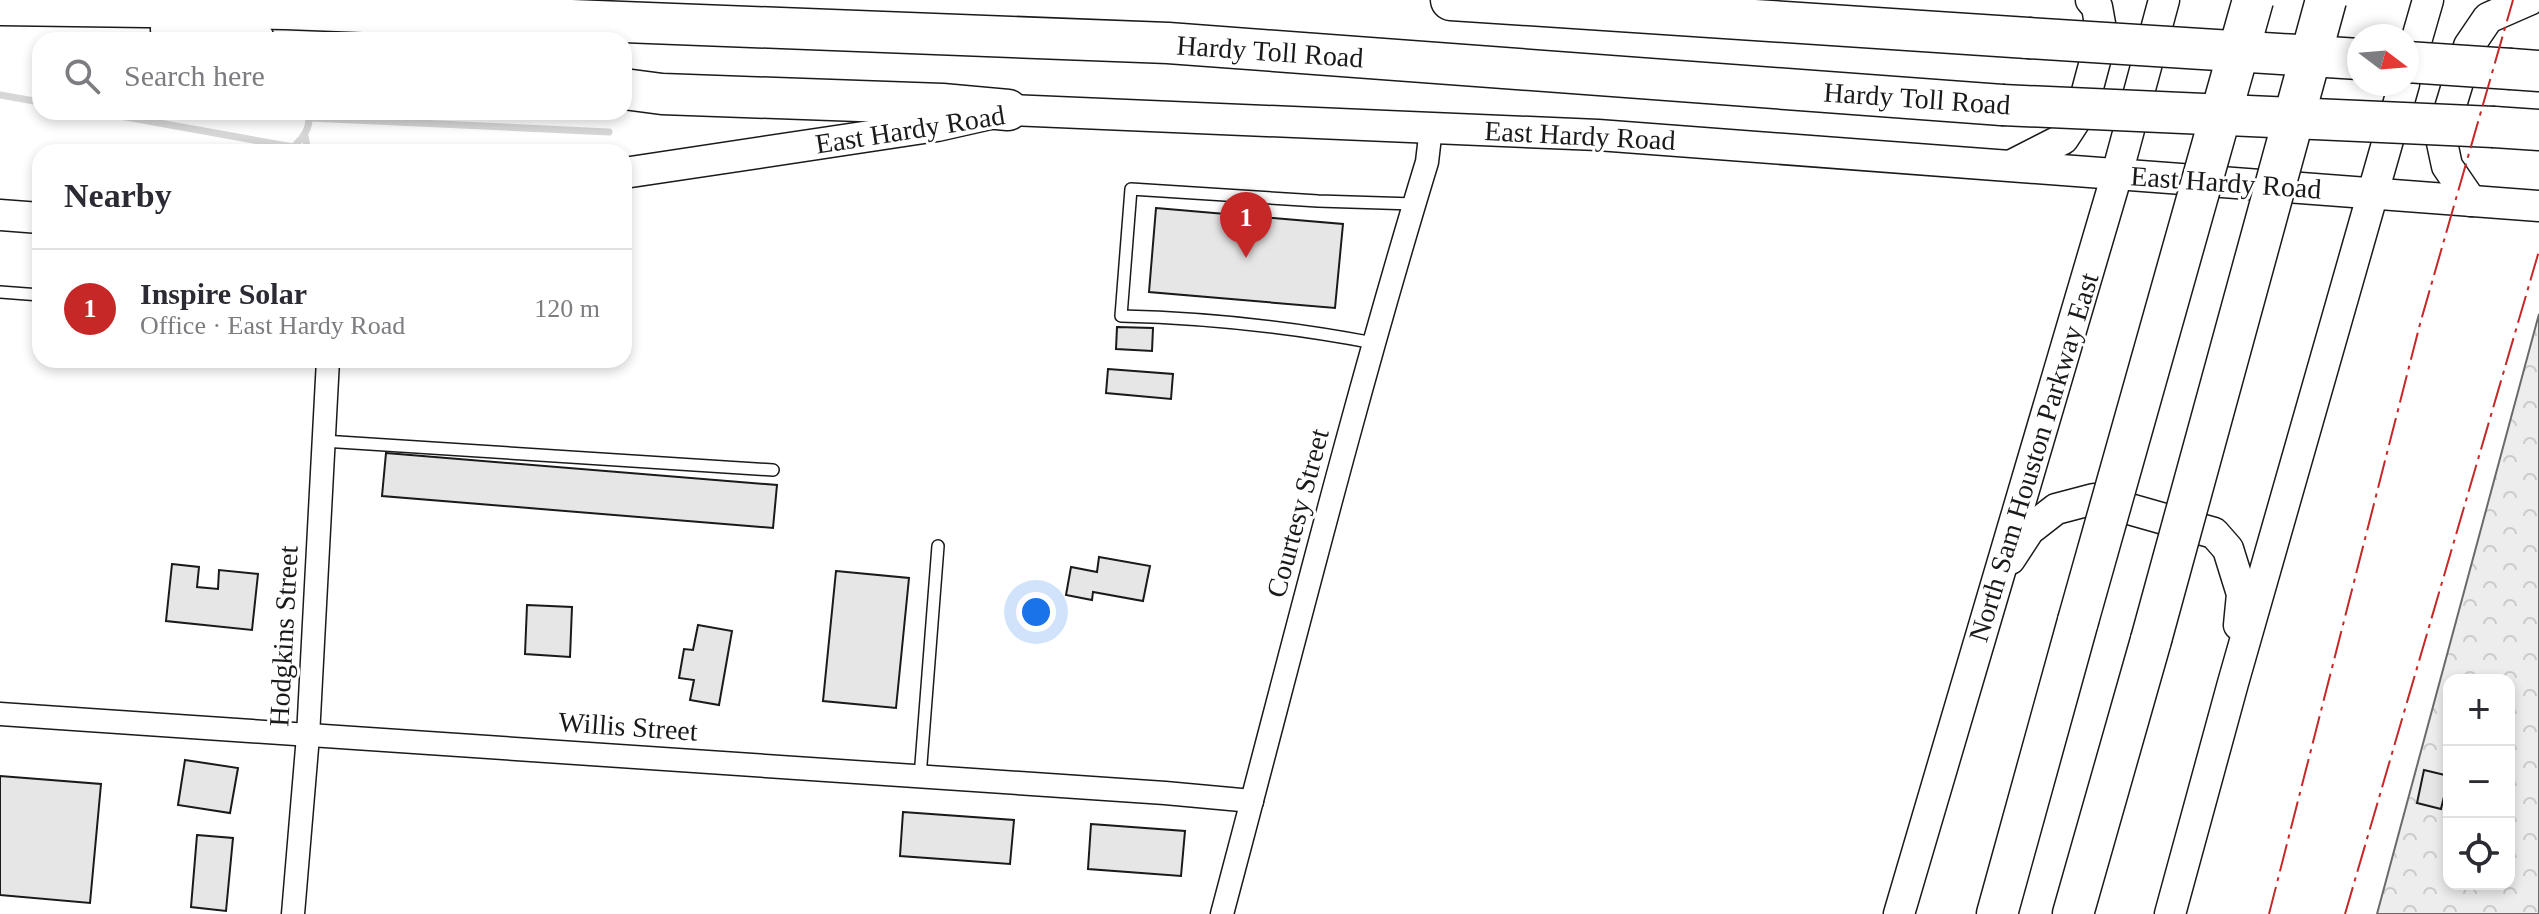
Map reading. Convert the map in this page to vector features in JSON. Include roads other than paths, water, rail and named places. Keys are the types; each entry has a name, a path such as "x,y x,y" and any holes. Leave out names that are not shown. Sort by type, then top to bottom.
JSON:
{"highway":[{"path":"1451,0 2347,58"},
{"path":"1997,914 2253,0"},
{"path":"2073,914 2326,0"},
{"path":"0,5 196,32"},
{"name":"Hardy Toll Road","path":"0,5 286,9 1168,43 2002,105 2539,130"},
{"path":"2419,63 2525,70"},
{"path":"632,90 662,94 942,104 1008,110"}],"main road":[{"path":"2010,166 2063,139 2082,110 2102,35 2097,7 2091,0"},
{"name":"North Sam Houston Parkway East","path":"1899,914 2117,174 2164,0"},
{"path":"2419,31 2428,0"},
{"path":"2471,201 2447,166 2441,138 2469,46 2488,18 2529,0"},
{"path":"2170,914 2401,96"},
{"name":"East Hardy Road","path":"632,172 937,126 1008,110 1598,135 2539,206"},
{"path":"0,215 32,217"},
{"path":"1997,579 2029,530 2056,509 2094,499 2214,533 2228,549 2242,594 2233,683"}],"street":[{"name":"Courtesy Street","path":"1222,914 1374,343 1427,162 1431,128"},
{"name":"Hodgkins Street","path":"293,914 308,736 328,368"},
{"name":"Willis Street","path":"0,714 582,752 1252,801"}],"lane":[{"path":"1374,343 1186,318 1121,316 1131,189 1414,204"},
{"path":"0,292 32,294"},
{"path":"323,441 773,470"},
{"path":"920,777 938,546"}],"waterway":[{"path":"0,95 32,101"},
{"path":"143,120 276,144"},
{"path":"296,144 306,132 309,120"},
{"path":"353,120 609,132"},
{"path":"305,136 306,144"}],"place":[{"name":"Inspire Solar","path":"1246,258"}]}
